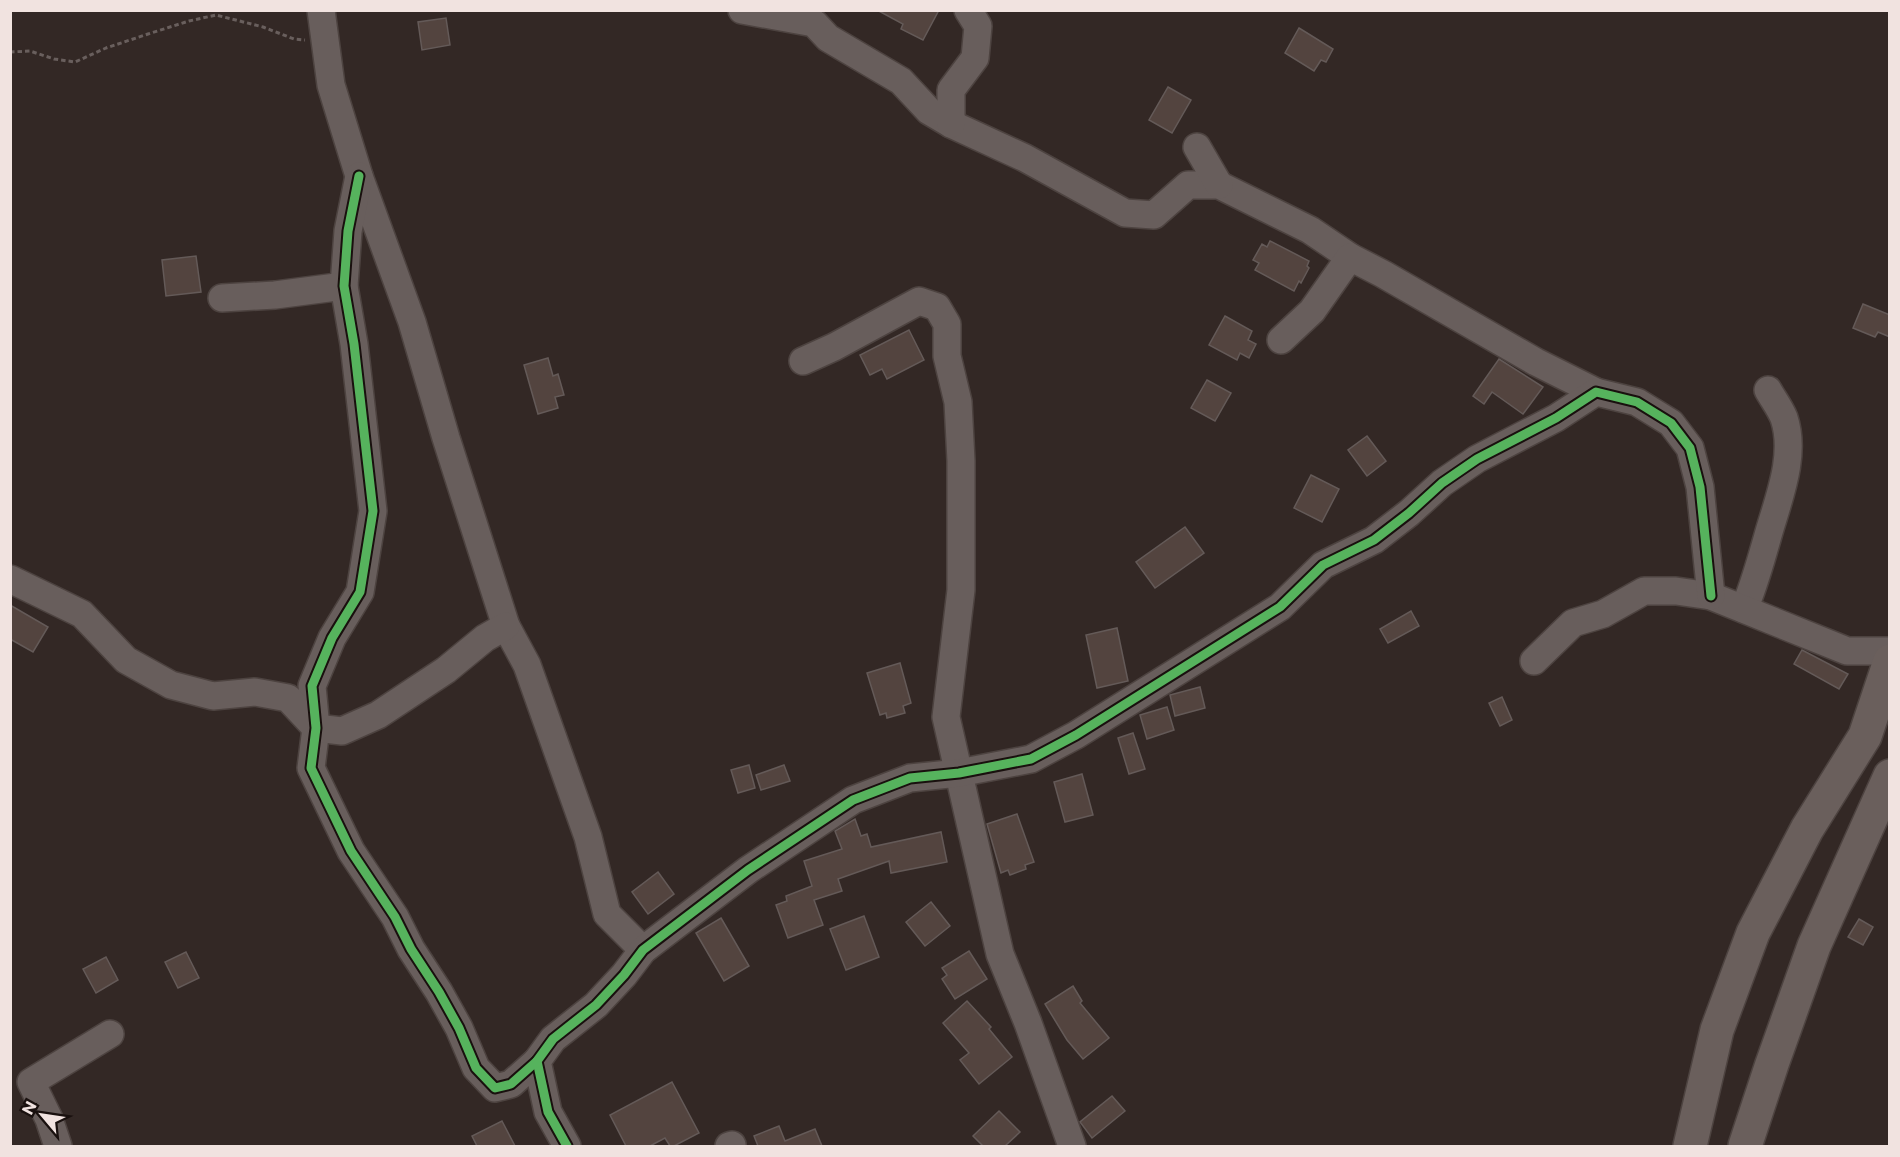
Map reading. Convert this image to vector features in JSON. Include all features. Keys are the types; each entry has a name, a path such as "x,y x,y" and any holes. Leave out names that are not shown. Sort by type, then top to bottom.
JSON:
{"main road":[{"path":"1690,1146 1717,1030 1753,933 1807,829 1864,736 1890,661"},
{"path":"1745,1146 1814,946 1890,776"}],"street":[{"path":"321,10 331,85 359,176 412,322 506,626 527,665 588,837 607,914 643,950"},
{"path":"742,10 814,23 828,38 901,81 929,111 951,124 1025,158 1125,213 1154,215 1188,186 1219,185 1310,230 1350,257 1536,362 1596,392 1637,402 1671,423 1690,448 1700,487 1711,596"},
{"path":"951,124 951,90 975,58 978,26 968,10"},
{"path":"1197,147 1219,185"},
{"path":"359,176 348,231 344,286 354,344 373,511 360,592 332,638 312,686 316,728 311,768 351,851 395,917 411,950 439,992 459,1028 476,1068 495,1088 511,1084 537,1060 553,1039 596,1005 643,950 748,870 853,800 910,778 959,773 1031,759 1077,735 1280,607 1323,565 1374,540 1442,483 1477,459 1556,418 1596,392"},
{"path":"1281,340 1312,311 1350,257"},
{"path":"222,298 275,295 344,286"},
{"path":"803,361 834,347 919,301 937,307 947,324 947,356 958,402 960,590 946,717 1000,954 1028,1023 1072,1146"},
{"path":"1744,609 1756,579 1767,537 1780,502 1787,462 1784,417 1768,390"},
{"path":"10,579 82,614 126,660 171,685 213,696 255,692 288,698 316,728 342,731 378,715 446,670 485,638 506,626"},
{"path":"1534,661 1573,623 1604,614 1644,591 1676,591 1711,596 1847,651 1890,651"},
{"path":"58,1146 49,1119 32,1082 110,1034"},
{"path":"537,1060 548,1112 567,1146"}],"path":[{"path":"10,52 30,51 54,59 75,62 106,48 189,21 216,15 263,27 294,39 326,42"}],"building":[{"path":"877,10 939,10 923,40 901,29 903,24"},
{"path":"446,18 450,45 422,50 418,22"},
{"path":"1299,28 1333,49 1326,62 1321,60 1314,71 1285,53"},
{"path":"1168,87 1191,100 1172,133 1149,120"},
{"path":"1270,241 1309,261 1307,266 1309,268 1294,291 1255,270 1259,263 1253,260 1262,244 1267,247"},
{"path":"196,256 201,292 166,296 162,260"},
{"path":"1863,304 1890,315 1890,337 1878,332 1875,337 1853,328"},
{"path":"1225,316 1252,331 1248,340 1256,344 1249,358 1240,353 1237,360 1209,345"},
{"path":"909,330 924,360 887,379 882,369 870,375 860,355"},
{"path":"548,358 553,376 558,374 564,395 555,397 558,408 538,414 524,365"},
{"path":"1499,359 1543,387 1523,414 1492,392 1484,404 1473,396"},
{"path":"1207,380 1231,393 1215,421 1191,408"},
{"path":"1367,436 1386,461 1367,476 1348,450"},
{"path":"1311,475 1339,489 1322,522 1294,508"},
{"path":"1185,527 1204,553 1155,588 1136,562"},
{"path":"10,605 48,627 33,652 10,639"},
{"path":"1411,611 1419,626 1388,643 1380,629"},
{"path":"1117,628 1128,681 1097,688 1086,635"},
{"path":"1802,650 1848,674 1839,689 1794,664"},
{"path":"900,663 911,703 903,706 905,713 887,718 886,713 880,715 867,673"},
{"path":"1200,687 1205,708 1175,716 1170,695"},
{"path":"1502,697 1512,720 1500,726 1489,703"},
{"path":"1167,707 1174,730 1147,739 1140,715"},
{"path":"1133,733 1145,769 1129,774 1118,738"},
{"path":"749,765 755,788 738,793 731,770"},
{"path":"784,765 790,781 761,790 756,775"},
{"path":"1082,774 1093,815 1065,822 1054,782"},
{"path":"1017,814 1034,862 1025,865 1026,869 1010,875 1008,870 1001,873 987,824"},
{"path":"855,819 861,836 867,834 871,847 941,832 947,862 891,873 889,861 838,879 842,891 814,900 823,925 788,938 776,905 787,901 786,896 812,886 804,861 842,849 835,831"},
{"path":"658,872 674,894 648,914 632,892"},
{"path":"931,902 950,926 925,946 906,922"},
{"path":"864,916 879,957 846,970 830,929"},
{"path":"721,918 749,966 724,981 696,933"},
{"path":"1859,919 1873,927 1863,945 1848,937"},
{"path":"969,951 987,979 955,999 942,979 947,975 942,968"},
{"path":"186,952 199,978 178,988 165,962"},
{"path":"106,957 118,980 96,993 83,969"},
{"path":"1073,986 1082,1001 1080,1003 1109,1038 1083,1059 1067,1040 1045,1004"},
{"path":"967,1001 991,1027 989,1029 1012,1057 979,1084 960,1060 969,1053 943,1023"},
{"path":"672,1082 699,1133 674,1146 670,1146 665,1138 650,1146 626,1146 610,1115"},
{"path":"1112,1096 1125,1111 1092,1138 1080,1122"},
{"path":"999,1111 1020,1132 1005,1146 983,1146 973,1136"},
{"path":"502,1121 515,1146 477,1146 472,1136"},
{"path":"779,1126 785,1141 815,1129 822,1146 758,1146 754,1136"}],"cycle path":[{"path":"359,176 348,231 344,286 354,344 373,511 360,592 332,638 312,686 316,728 311,768 351,851 395,917 411,949 439,992 459,1028 476,1068 495,1088 511,1084 537,1061"},
{"path":"567,1146 548,1112 537,1061 553,1039 596,1005 643,950 748,870 853,800 910,778 959,773 1031,759 1076,735 1280,607 1323,565 1374,540 1442,483 1477,459 1556,418 1596,392 1637,402 1671,423 1690,448 1700,487 1711,596"}]}
